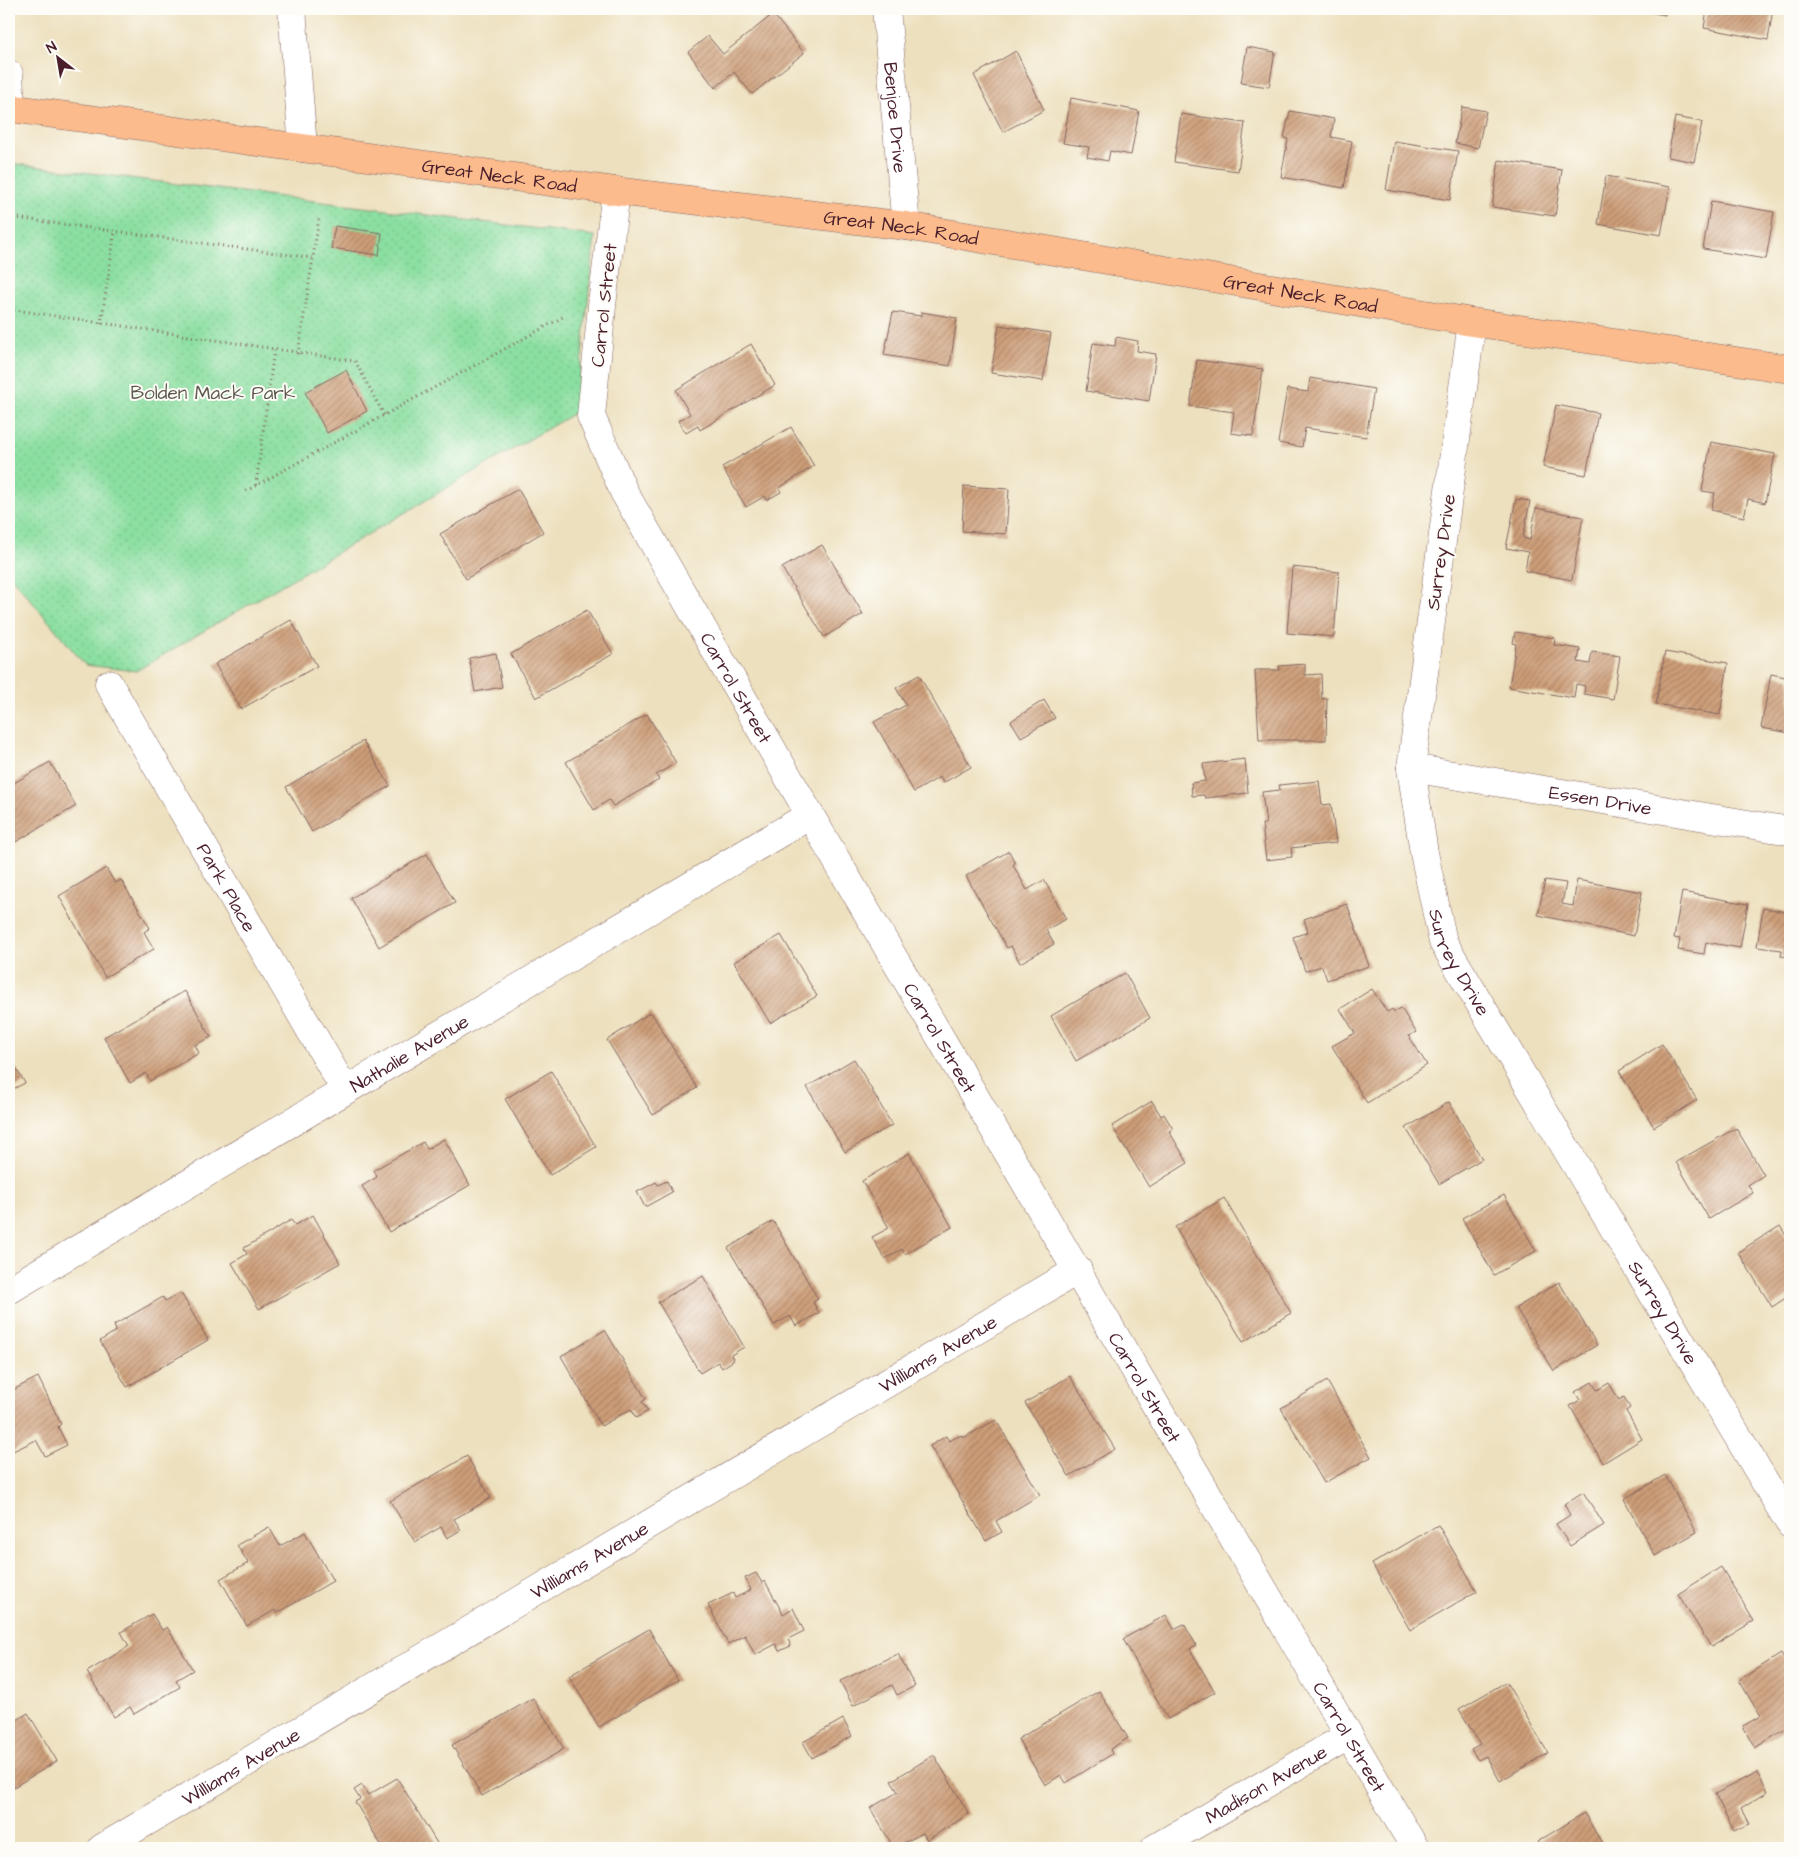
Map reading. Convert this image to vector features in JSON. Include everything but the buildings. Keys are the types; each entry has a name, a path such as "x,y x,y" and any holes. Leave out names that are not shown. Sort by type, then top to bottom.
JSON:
{"main road":[{"name":"Great Neck Road","path":"10,108 616,191 906,226 1472,322 1790,369"}],"street":[{"path":"292,9 303,148"},
{"name":"Benjoe Drive","path":"886,9 906,226"},
{"path":"9,74 10,108"},
{"name":"Carrol Street","path":"616,191 602,296 591,416 624,492 810,816 1078,1270 1348,1736 1416,1848"},
{"name":"Surrey Drive","path":"1472,322 1411,768 1424,853 1443,942 1790,1524"},
{"name":"Park Place","path":"109,684 345,1090"},
{"name":"Essen Drive","path":"1411,768 1790,831"},
{"name":"Nathalie Avenue","path":"9,1290 810,816"},
{"name":"Williams Avenue","path":"102,1848 1078,1270"},
{"name":"Madison Avenue","path":"1155,1848 1348,1736"}],"path":[{"path":"9,217 313,258"},
{"path":"298,354 319,219"},
{"path":"101,324 115,231"},
{"path":"9,309 354,361 384,415"},
{"path":"246,491 563,317"},
{"path":"256,486 274,350"}],"green space":[{"name":"Bolden Mack Park","path":"9,163 595,236 576,412 136,671 85,665 9,574"}]}
